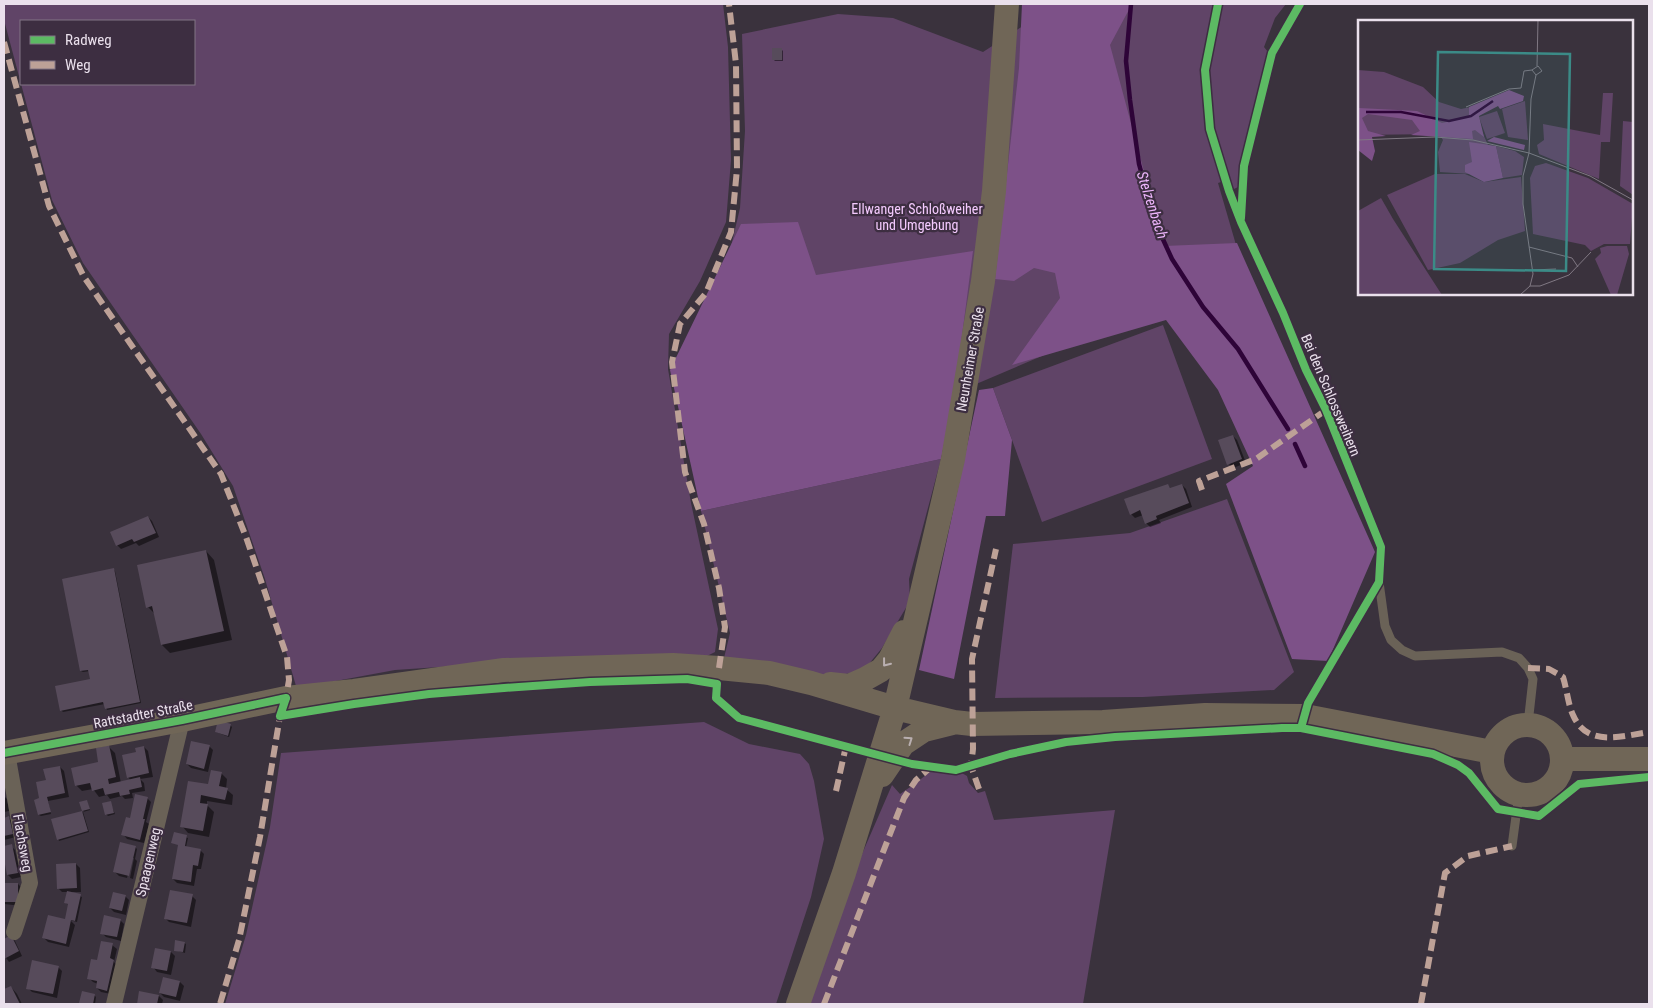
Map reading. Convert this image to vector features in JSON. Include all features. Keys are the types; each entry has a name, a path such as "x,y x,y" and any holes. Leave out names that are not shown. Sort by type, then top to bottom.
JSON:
{"street":[{"name":"Neunheimer Straße","path":"798,1004 844,873 895,708 953,459 983,281 994,191 1007,4"},
{"path":"811,683 849,686 865,680 881,670 890,659 919,606"},
{"name":"Rattstadter Straße","path":"5,753 182,720 286,698 354,691 504,670 682,666 769,674 811,683"},
{"path":"811,683 895,708 954,722 972,724 1104,722 1205,715 1306,716 1492,752"},
{"name":"Spaagenweg","path":"114,1004 182,720"},
{"path":"869,792 903,744 924,730 954,722"},
{"path":"1528,724 1543,728 1555,738 1559,744 1562,759 1561,768 1552,784 1537,794 1519,794 1510,791 1497,779 1493,770 1492,752 1495,744 1505,732 1520,725 1528,724"},
{"name":"Flachsweg","path":"5,753 30,883 14,932"},
{"path":"1562,759 1649,760"}],"lane":[{"name":"Bei den Schlossweihern","path":"1241,222 1283,313 1306,370 1326,410 1381,547 1379,582 1385,626 1391,640 1402,650 1415,656 1502,652 1519,658 1528,668 1532,679 1528,724"},
{"path":"1512,846 1519,794"}],"green space":[{"path":"4,4 723,4 728,47 731,160 726,222 700,281 669,334 668,369 691,503 718,629 715,652 707,656 602,656 395,670 298,688 265,579 233,486 201,434 83,263 52,200 21,85 195,85 195,20 20,20 20,80 4,20"},
{"name":"Ellwanger Schloßweiher und Umgebung","path":"1028,4 1286,4 1275,18 1264,47 1268,52 1246,141 1238,187 1234,189 1229,186 1227,180 1218,183 1241,262 1171,301 948,396 725,272 740,208 745,131 742,34 838,14 893,18 983,52 1029,22"},
{"path":"1163,325 1212,459 1042,522 993,388"},
{"path":"941,459 909,579 910,601 882,648 864,670 832,677 724,658 730,633 701,511"},
{"path":"1227,499 1294,672 1274,690 1143,697 995,698 1013,544 1130,533"},
{"path":"704,722 749,744 800,754 809,764 814,781 824,839 811,897 776,1004 225,1004 246,935 270,827 281,753"},
{"path":"932,770 960,772 967,776 969,783 978,793 985,791 994,820 1115,810 1083,1004 806,1004 862,854 892,785 900,794"}],"shaded area":[{"path":"1022,4 1132,4 1110,45 1164,246 1237,243 1375,552 1328,661 1292,659 1226,484 1253,466 1218,390 1166,320 1012,365 1060,298 1055,273 1034,268 1014,281 995,279 1019,68"},
{"path":"798,222 816,275 973,251 954,397 941,459 701,511 670,370 741,224"},
{"path":"993,388 1012,440 1005,516 986,516 954,679 919,670 979,390"}],"building":[{"path":"772,48 782,48 782,60 772,60"},
{"path":"1233,435 1242,459 1227,465 1218,440"},
{"path":"1168,484 1170,488 1182,484 1189,503 1156,516 1157,519 1145,524 1140,510 1130,515 1124,499"},
{"path":"148,516 156,533 134,542 132,539 116,546 110,532"},
{"path":"206,550 224,631 161,645 152,606 146,608 137,565"},
{"path":"114,568 140,702 105,709 103,702 60,711 55,686 90,679 88,670 80,671 62,579"},
{"path":"218,720 231,724 228,736 215,732"},
{"path":"191,741 210,745 204,769 186,764"},
{"path":"109,745 116,777 108,779 109,784 140,777 142,787 129,790 130,794 120,796 119,792 105,795 103,788 92,791 90,783 75,786 71,768 98,762 96,748"},
{"path":"144,746 149,773 127,778 122,755 136,752 135,748"},
{"path":"60,766 65,793 47,797 51,812 38,815 34,800 39,798 36,782 46,780 43,769"},
{"path":"211,770 222,772 219,786 228,788 225,800 201,795 200,803 208,804 203,831 180,827 188,781 208,784"},
{"path":"135,794 148,797 140,840 121,835 126,817 130,818"},
{"path":"87,800 90,809 82,811 79,802"},
{"path":"111,801 114,813 105,815 102,803"},
{"path":"82,811 88,831 57,840 51,819"},
{"path":"9,816 13,834 4,836 4,818"},
{"path":"174,832 187,835 185,846 201,849 198,866 193,865 191,882 172,879 178,845 171,843"},
{"path":"120,842 136,846 129,876 113,872"},
{"path":"12,844 18,873 7,875 4,846"},
{"path":"76,863 77,888 57,889 56,864"},
{"path":"4,883 18,883 18,902 4,902"},
{"path":"170,890 193,894 187,923 164,919"},
{"path":"67,891 81,894 75,921 71,920 66,944 42,938 48,915 65,919 68,904 64,903"},
{"path":"113,892 126,895 122,911 109,908"},
{"path":"104,915 121,919 117,937 100,934"},
{"path":"11,935 19,951 4,959 4,939"},
{"path":"175,940 185,942 183,952 174,951"},
{"path":"101,941 113,943 110,958 114,960 107,991 96,988 97,981 87,979 91,959 97,960"},
{"path":"155,948 171,951 167,971 151,968"},
{"path":"32,960 59,966 53,994 26,989"},
{"path":"163,977 180,981 176,997 159,993"},
{"path":"11,986 20,1004 4,1004 4,989"},
{"path":"82,991 95,994 93,1004 79,1003"},
{"path":"139,991 159,995 157,1004 137,1004"}],"waterway":[{"name":"Stelzenbach","path":"1131,4 1126,61 1130,100 1139,164 1155,222 1172,259 1203,307 1238,349 1288,429"},
{"name":"Stelzenbach","path":"1295,444 1305,466"}],"marked path":[{"path":"719,668 725,627 719,588 704,524 685,472 672,362 680,324 706,293 731,232 737,169 736,64 729,4"},
{"path":"4,42 49,206 84,277 221,474 246,537 287,657 289,680 280,716 260,837 239,940 220,1004"},
{"path":"1202,490 1199,481 1256,459 1326,410"},
{"path":"979,789 971,766 973,749 972,659 996,549"},
{"path":"1528,668 1549,669 1563,677 1573,715 1579,725 1587,732 1596,736 1606,737 1649,732"},
{"path":"836,791 846,746"},
{"path":"824,1004 904,798 916,780 931,767"},
{"path":"1421,1004 1445,873 1468,856 1512,846"}],"cycle path":[{"path":"1218,4 1205,70 1210,129 1229,191 1241,222 1283,313 1306,370 1326,410 1381,547 1379,582 1308,703 1301,728"},
{"path":"1241,218 1244,166 1272,53 1300,4"},
{"path":"286,698 280,716 429,694 590,682 687,679 717,684 716,698 739,718 912,764 956,770 1010,754 1066,742 1115,737 1301,728 1433,754 1458,765 1469,773 1498,809 1539,816 1579,784 1649,777"},
{"path":"4,753 182,720 286,698"}]}
